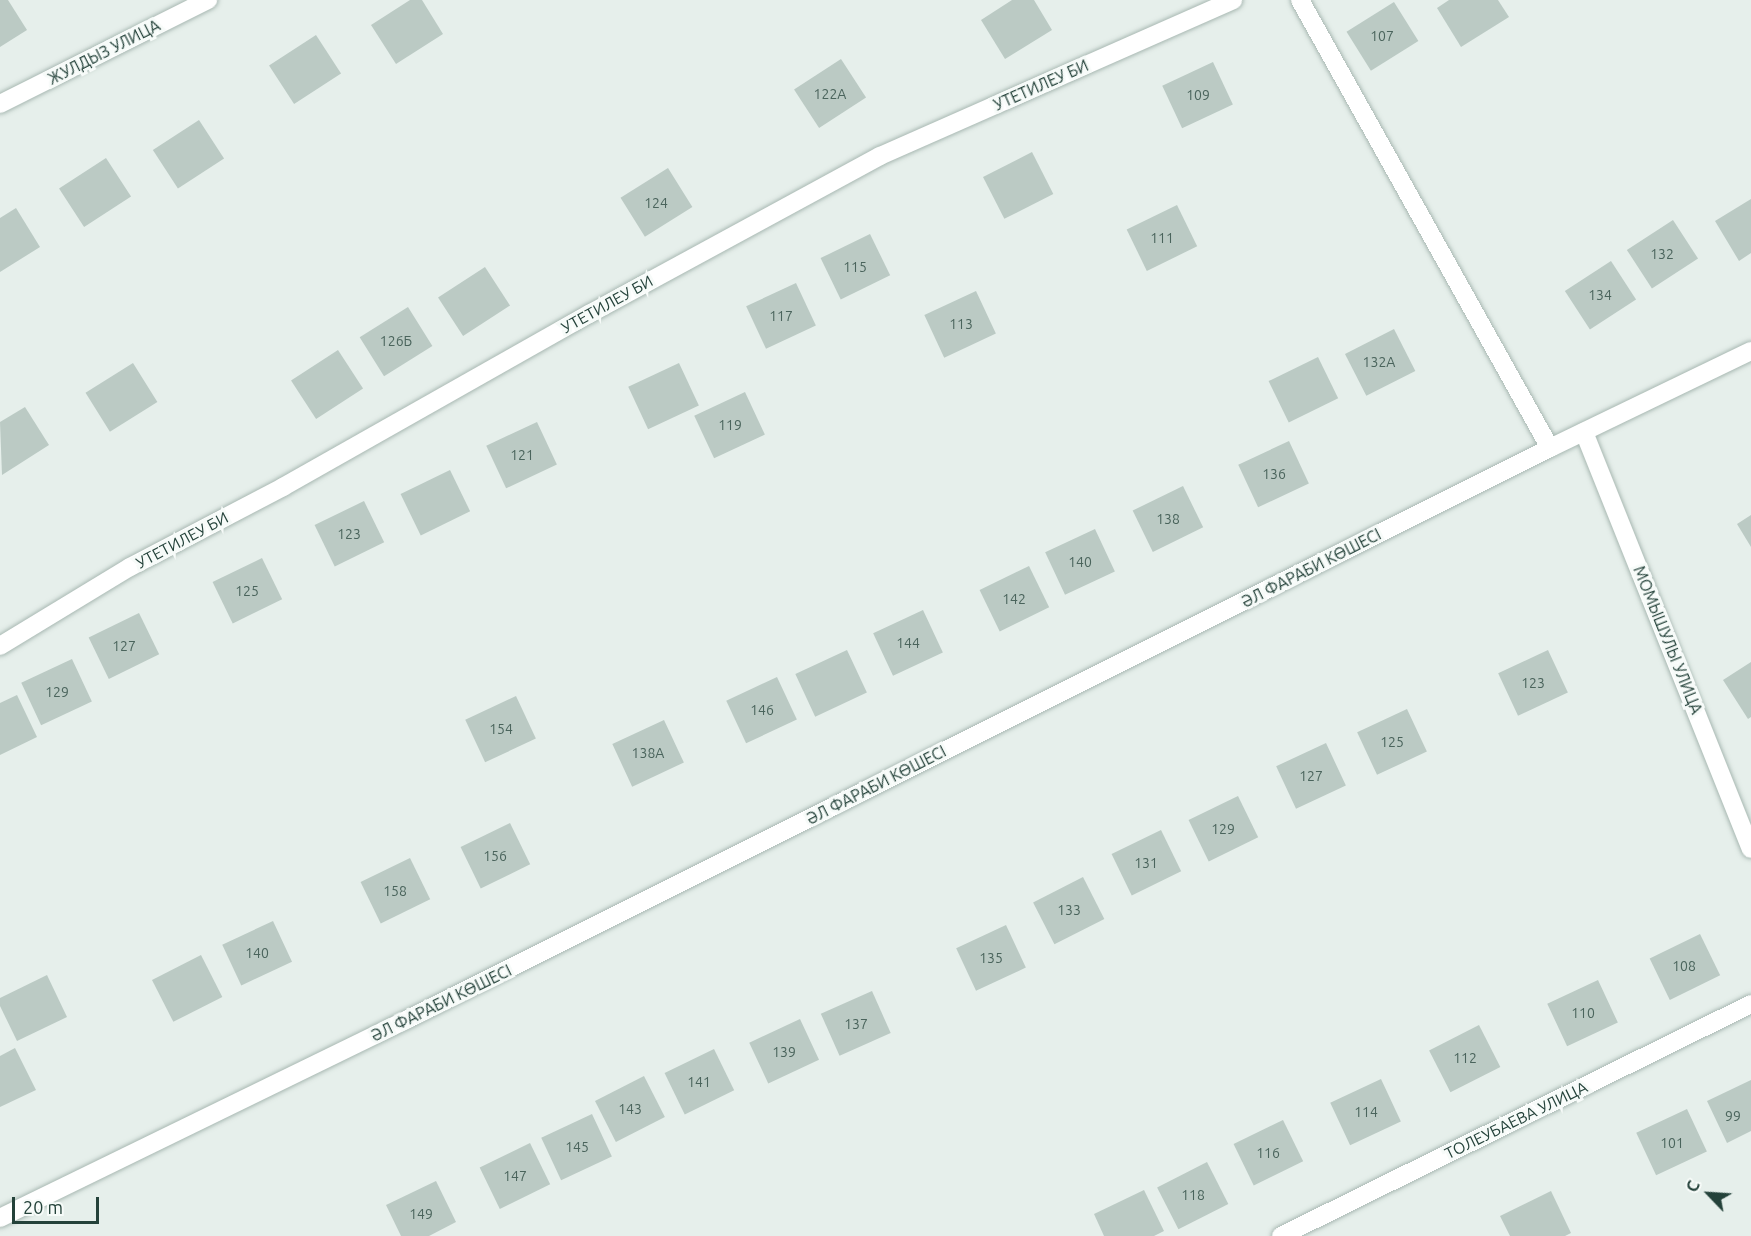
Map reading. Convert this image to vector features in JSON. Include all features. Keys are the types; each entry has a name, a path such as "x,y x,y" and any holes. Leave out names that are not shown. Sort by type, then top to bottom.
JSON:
{"street":[{"name":"ЖУЛДЫЗ УЛИЦА","path":"0,104 208,0"},
{"name":"УТЕТИЛЕУ БИ","path":"0,646 130,567 283,488 589,314 880,156 1233,0"},
{"path":"1300,0 1550,448"},
{"name":"ӘЛ ФАРАБИ КӨШЕСІ","path":"0,1218 408,1019 1550,448 1751,351"},
{"name":"МОМЫШУЛЫ УЛИЦА","path":"1584,432 1751,849"},
{"name":"ТОЛЕУБАЕВА УЛИЦА","path":"1281,1236 1751,1004"}],"building":[{"path":"0,0 8,0 27,30 0,47"},
{"path":"410,0 422,0 443,34 396,64 371,25"},
{"path":"1012,0 1034,0 1052,30 1005,59 981,20"},
{"path":"1449,0 1498,0 1509,17 1461,47 1437,8"},
{"path":"1394,2 1418,41 1371,71 1347,32"},
{"path":"316,35 341,74 294,104 269,65"},
{"path":"841,59 866,98 819,128 794,89"},
{"path":"1213,62 1233,105 1182,128 1162,86"},
{"path":"199,120 224,159 178,189 153,150"},
{"path":"1032,152 1053,194 1004,219 983,177"},
{"path":"106,158 131,197 84,227 59,188"},
{"path":"668,168 692,207 645,237 621,198"},
{"path":"1751,199 1751,253 1739,261 1715,221"},
{"path":"1177,205 1197,246 1147,271 1127,230"},
{"path":"16,208 40,247 0,272 0,218"},
{"path":"1673,220 1698,259 1652,289 1627,250"},
{"path":"870,234 890,275 841,299 821,258"},
{"path":"1611,261 1636,300 1590,330 1565,291"},
{"path":"485,267 510,306 463,336 438,297"},
{"path":"796,283 816,326 766,349 746,306"},
{"path":"976,291 996,334 944,358 924,315"},
{"path":"408,307 432,346 384,376 360,337"},
{"path":"1394,329 1415,371 1366,396 1345,354"},
{"path":"338,350 363,389 316,419 291,380"},
{"path":"1318,357 1338,398 1289,422 1269,381"},
{"path":"133,363 157,402 110,432 86,393"},
{"path":"679,363 699,406 648,429 628,387"},
{"path":"745,392 765,435 714,458 694,416"},
{"path":"25,407 49,445 2,475 0,422"},
{"path":"537,422 557,465 506,488 486,446"},
{"path":"1289,441 1309,484 1258,507 1238,465"},
{"path":"450,470 470,511 421,535 401,494"},
{"path":"1183,486 1203,527 1153,552 1133,511"},
{"path":"364,501 384,542 335,566 315,525"},
{"path":"1751,515 1751,547 1737,524"},
{"path":"1095,529 1115,572 1065,595 1045,552"},
{"path":"262,558 282,599 233,623 213,582"},
{"path":"1029,566 1049,607 1000,631 980,590"},
{"path":"923,610 943,653 893,676 873,633"},
{"path":"139,613 159,654 109,679 89,638"},
{"path":"847,650 867,693 815,717 795,674"},
{"path":"1548,650 1568,693 1518,716 1498,673"},
{"path":"72,659 92,702 41,725 21,683"},
{"path":"1751,662 1751,717 1748,719 1723,680"},
{"path":"777,677 797,720 746,743 726,701"},
{"path":"17,695 37,737 0,755 0,703"},
{"path":"516,696 536,739 485,762 465,720"},
{"path":"1407,709 1427,752 1377,775 1357,732"},
{"path":"664,720 684,763 632,787 612,744"},
{"path":"1326,743 1346,786 1296,809 1276,766"},
{"path":"1238,796 1258,837 1209,861 1189,820"},
{"path":"510,823 530,864 481,888 461,847"},
{"path":"1161,830 1181,871 1132,895 1112,854"},
{"path":"410,858 430,899 381,923 361,882"},
{"path":"1083,877 1104,919 1054,944 1033,902"},
{"path":"273,921 292,962 241,985 222,945"},
{"path":"1006,925 1026,968 976,991 956,948"},
{"path":"1700,934 1720,975 1670,1000 1650,959"},
{"path":"201,955 222,997 173,1022 152,980"},
{"path":"47,975 67,1017 17,1041 0,1006 0,998"},
{"path":"1598,980 1618,1023 1567,1046 1547,1004"},
{"path":"872,991 891,1033 840,1056 821,1014"},
{"path":"800,1019 819,1060 768,1083 749,1043"},
{"path":"1479,1025 1500,1067 1450,1092 1429,1050"},
{"path":"15,1048 36,1090 0,1107 0,1056"},
{"path":"714,1049 734,1090 685,1114 665,1073"},
{"path":"644,1076 665,1117 616,1142 595,1101"},
{"path":"1381,1079 1401,1122 1350,1145 1330,1103"},
{"path":"1751,1080 1751,1131 1727,1143 1707,1101"},
{"path":"1687,1109 1707,1152 1656,1175 1636,1133"},
{"path":"592,1114 612,1157 561,1180 541,1138"},
{"path":"1283,1120 1303,1161 1254,1185 1234,1144"},
{"path":"530,1143 550,1184 500,1209 480,1168"},
{"path":"1207,1162 1228,1204 1178,1229 1157,1187"},
{"path":"436,1181 456,1222 429,1236 401,1236 386,1205"},
{"path":"1144,1190 1164,1231 1154,1236 1104,1236 1094,1214"},
{"path":"1551,1191 1571,1233 1565,1236 1510,1236 1500,1216"}]}
